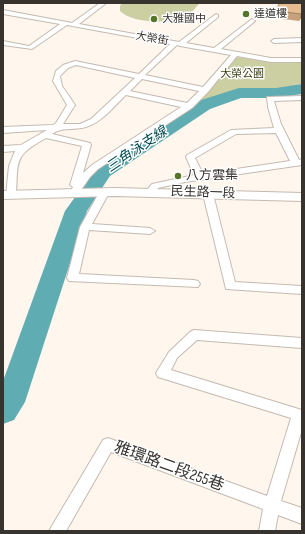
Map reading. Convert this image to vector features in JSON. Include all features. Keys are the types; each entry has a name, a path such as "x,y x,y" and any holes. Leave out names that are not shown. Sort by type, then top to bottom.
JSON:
{"main road":[{"name":"民生路一段","path":"75,191 151,191 302,197"},
{"path":"7,195 75,191"}],"street":[{"path":"73,25 102,4 95,3"},
{"name":"大榮街","path":"3,12 271,60 302,60"},
{"path":"3,130 81,126 94,121 177,44 216,16"},
{"path":"216,50 252,21"},
{"path":"3,43 30,48 66,23"},
{"path":"274,40 302,40"},
{"path":"75,191 86,175 95,167 189,106 205,90 235,54"},
{"path":"3,149 22,148 58,127 68,114 71,105 59,88 57,72 62,68 75,63 205,90"},
{"path":"124,92 189,106"},
{"path":"151,191 155,186 200,177 299,162 278,130 270,99 302,98"},
{"path":"200,177 190,157 234,132 278,130"},
{"path":"46,135 87,145 75,191"},
{"path":"7,195 16,157 22,148"},
{"path":"104,191 85,227 73,278 194,284"},
{"path":"208,194 230,286 302,290"},
{"path":"85,227 150,230"},
{"path":"267,531 272,504 300,416 163,373 173,355 194,335 302,343"},
{"name":"雅環路二段255巷","path":"57,531 108,444 302,516"}],"green space":[{"path":"122,3 200,3 190,13 179,19 152,21 126,15 120,11 120,6"},
{"name":"大榮公園","path":"239,57 270,62 302,62 302,84 271,90 228,92 190,106 233,58"}],"building":[{"path":"280,3 302,3 301,14 276,11"}],"waterway":[{"name":"三角泳支線","path":"3,411 10,402 76,211 103,172 204,105 239,93 276,93 302,89"}],"place":[{"name":"達道樓","path":"246,14"},
{"name":"大雅國中","path":"154,19"},
{"name":"八方雲集","path":"178,176"}]}
